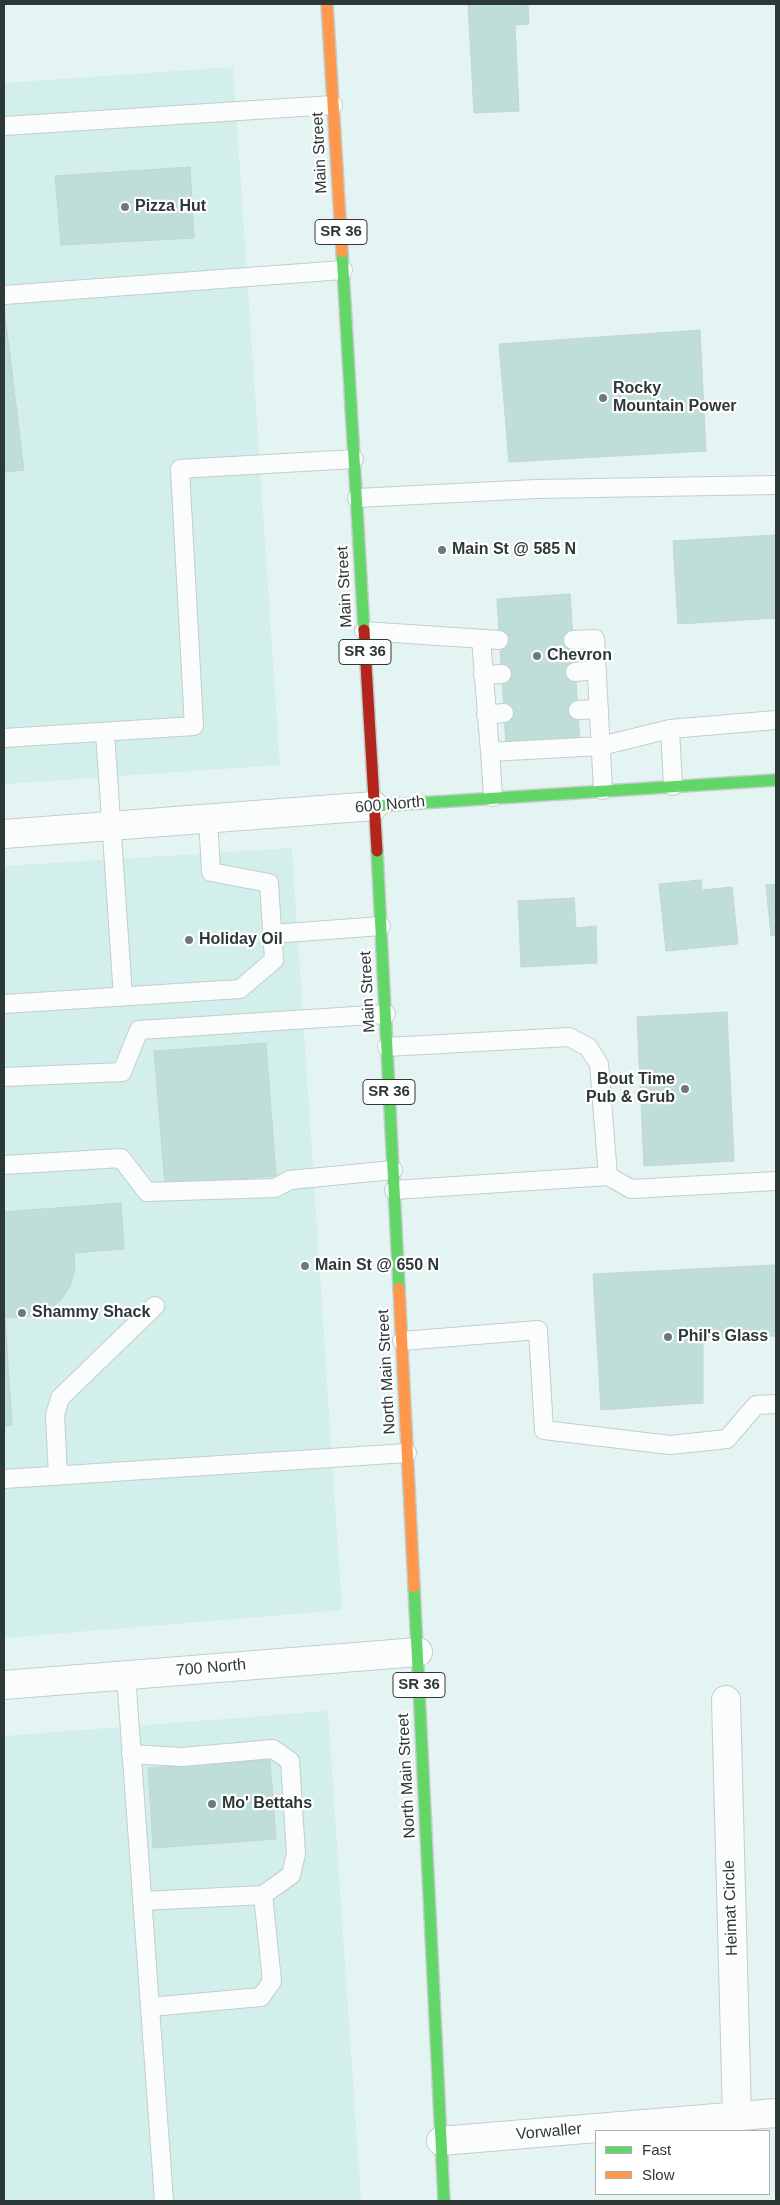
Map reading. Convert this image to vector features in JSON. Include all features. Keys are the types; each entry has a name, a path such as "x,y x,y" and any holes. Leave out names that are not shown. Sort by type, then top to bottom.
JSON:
{"main road":[{"name":"Main Street","path":"327,4 357,498 393,1170"},
{"name":"600 North","path":"374,806 776,780"},
{"name":"North Main Street","path":"393,1170 444,2201"}],"street":[{"name":"600 North","path":"4,834 374,806"},
{"name":"700 North","path":"4,1685 418,1652"},
{"name":"Heimat Circle","path":"726,1700 737,2116"},
{"name":"Vorwaller","path":"441,2141 776,2113"}],"lane":[{"path":"4,126 333,105"},
{"path":"4,295 343,270"},
{"path":"4,738 194,726 180,469 354,459"},
{"path":"357,498 536,489 776,484"},
{"path":"364,631 500,640"},
{"path":"481,639 493,797"},
{"path":"573,640 595,639 603,790"},
{"path":"575,672 597,670"},
{"path":"483,675 502,674"},
{"path":"578,710 598,709"},
{"path":"486,715 504,714"},
{"path":"490,752 601,746 670,729 776,720"},
{"path":"670,729 673,786"},
{"path":"105,732 123,997"},
{"path":"4,1004 240,989 274,960 269,883 211,872 208,818"},
{"path":"272,934 381,926"},
{"path":"4,1077 122,1072 140,1030 386,1014"},
{"path":"387,1047 569,1037 588,1047 599,1064 608,1176"},
{"path":"4,1165 121,1158 147,1192 275,1188 290,1180 393,1170"},
{"path":"394,1190 608,1176 631,1189 776,1181"},
{"path":"58,1476 56,1415 60,1398 155,1306"},
{"path":"402,1341 538,1330 544,1430 670,1445 727,1439 756,1405 776,1404"},
{"path":"4,1480 408,1453"},
{"path":"126,1675 164,2201"},
{"path":"131,1754 182,1757 273,1748 290,1761 296,1854 292,1875 263,1895 142,1901"},
{"path":"150,2007 261,1997 272,1981 263,1895"}],"shaded area":[{"path":"233,67 280,765 4,784 4,83"},
{"path":"292,848 342,1610 4,1638 4,866"},
{"path":"328,1711 361,2201 4,2201 4,1736"}],"building":[{"path":"468,4 528,4 529,24 515,25 519,111 474,113"},
{"name":"Pizza Hut","path":"190,167 194,238 61,245 55,176"},
{"path":"4,307 24,470 4,472"},
{"name":"Rocky Mountain Power","path":"700,330 706,451 509,462 499,344"},
{"path":"776,535 776,618 678,624 673,541"},
{"name":"Chevron","path":"570,594 580,741 506,746 497,599"},
{"path":"701,880 702,890 732,887 738,944 666,951 659,884"},
{"path":"776,884 776,935 771,936 766,885"},
{"path":"574,898 576,928 596,926 597,963 521,967 518,901"},
{"name":"Bout Time Pub & Grub","path":"727,1012 734,1161 644,1166 637,1017"},
{"path":"266,1043 276,1176 165,1184 154,1051"},
{"name":"Shammy Shack","path":"121,1203 124,1249 74,1253 75,1270 70,1286 61,1300 49,1310 34,1316 5,1318 12,1425 4,1426 4,1212"},
{"name":"Phil's Glass","path":"776,1265 776,1336 703,1339 703,1403 601,1410 593,1274"},
{"name":"Mo' Bettahs","path":"270,1760 276,1839 153,1848 148,1768"}],"traffic: fast":[{"path":"342,252 364,630"},
{"path":"374,806 776,780"},
{"path":"377,851 399,1288"},
{"path":"414,1587 444,2201"}],"traffic: slow":[{"path":"327,4 342,252"},
{"path":"399,1288 414,1587"}],"traffic: jam":[{"path":"364,630 377,851"}],"place":[{"name":"Pizza Hut","path":"125,207"},
{"name":"Rocky Mountain Power","path":"603,398"},
{"name":"Main St @ 585 N","path":"442,550"},
{"name":"Chevron","path":"537,656"},
{"name":"Holiday Oil","path":"189,940"},
{"name":"Bout Time Pub & Grub","path":"685,1089"},
{"name":"Main St @ 650 N","path":"305,1266"},
{"name":"Shammy Shack","path":"22,1313"},
{"name":"Phil's Glass","path":"668,1337"},
{"name":"Mo' Bettahs","path":"212,1804"}]}
